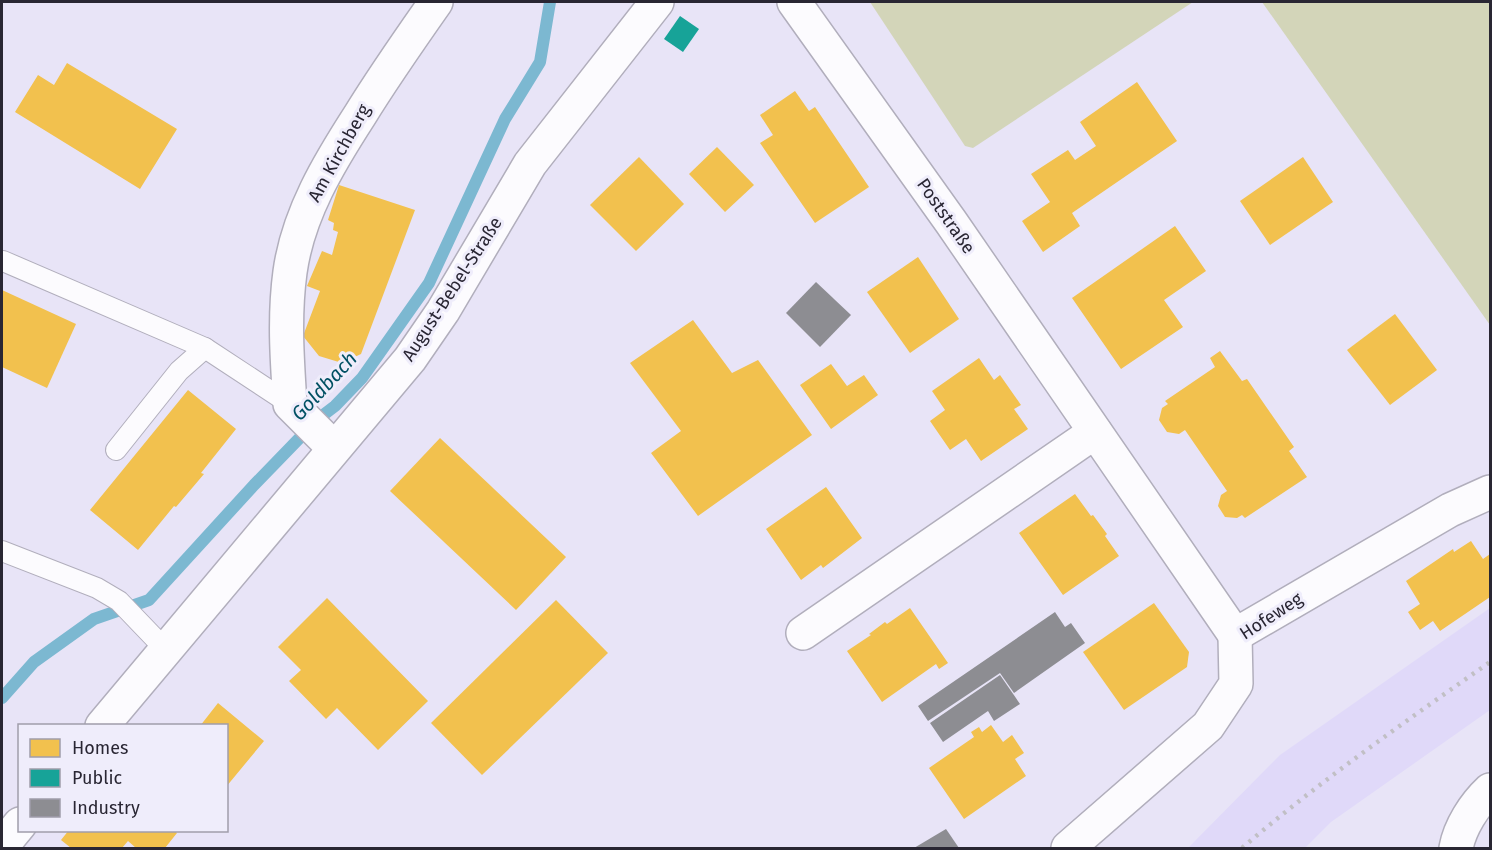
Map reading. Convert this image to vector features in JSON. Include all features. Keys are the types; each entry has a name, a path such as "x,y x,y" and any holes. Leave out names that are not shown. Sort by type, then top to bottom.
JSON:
{"street":[{"name":"Am Kirchberg","path":"296,409 285,321 291,270 302,226 315,191 332,158 388,70 436,2"},
{"name":"August-Bebel-Straße","path":"104,724 410,358 443,311 530,164 657,2"},
{"name":"Poststraße","path":"794,2 945,214 1235,635"},
{"path":"296,409 334,448"},
{"path":"803,633 1095,432"},
{"name":"Hofeweg","path":"1068,849 1208,726 1236,684 1235,635 1450,510 1491,492"},
{"path":"1456,849 1459,833 1481,799 1491,790"},
{"path":"2,846 18,826"}],"lane":[{"path":"3,261 205,348 296,409"},
{"path":"116,450 179,371 205,348"},
{"path":"2,551 97,588 118,601 165,649"}],"shaded area":[{"path":"1490,608 1490,710 1331,822 1305,848 1188,848 1280,755"}],"green space":[{"path":"870,2 1193,2 973,148 965,146"},
{"path":"1262,2 1490,2 1490,325"}],"building: Homes":[{"path":"67,63 177,129 140,189 15,112 38,75 54,85"},
{"path":"1137,82 1177,141 1072,213 1080,226 1043,252 1022,221 1050,202 1031,174 1068,150 1075,160 1096,146 1080,122"},
{"path":"795,91 809,111 815,107 869,187 815,223 760,143 773,135 760,115"},
{"path":"717,147 754,185 725,212 689,174"},
{"path":"639,157 684,204 636,251 590,205"},
{"path":"1303,157 1333,202 1270,245 1240,201"},
{"path":"339,185 415,210 361,354 342,363 319,356 303,336 320,291 307,286 322,251 332,255 338,232 333,230 334,223 328,220"},
{"path":"1175,226 1206,271 1164,300 1183,327 1121,369 1072,298"},
{"path":"918,257 959,319 910,353 867,292"},
{"path":"2,290 76,324 47,388 2,367"},
{"path":"1395,314 1437,370 1390,405 1347,350"},
{"path":"693,320 732,373 758,360 812,435 698,516 651,453 681,431 630,363"},
{"path":"1220,351 1242,381 1247,379 1294,447 1289,451 1307,477 1245,518 1242,515 1237,518 1225,517 1218,506 1221,495 1227,491 1185,430 1179,434 1167,432 1159,420 1162,408 1168,404 1165,401 1215,367 1210,358"},
{"path":"979,358 994,380 1000,375 1021,405 1014,409 1028,429 981,461 966,439 950,450 930,421 945,410 932,391"},
{"path":"831,364 847,386 864,375 878,395 831,429 800,385"},
{"path":"188,390 236,429 201,473 204,474 138,550 90,510"},
{"path":"440,438 566,557 516,610 390,491"},
{"path":"826,487 862,538 823,568 821,565 801,580 766,529"},
{"path":"1075,494 1107,534 1105,536 1119,556 1063,595 1019,533"},
{"path":"1471,541 1483,559 1490,554 1490,597 1440,631 1433,621 1420,630 1408,612 1420,604 1406,581 1453,549 1454,552"},
{"path":"327,598 428,701 378,750 337,708 326,719 289,681 301,670 278,647"},
{"path":"556,600 608,653 482,775 431,723"},
{"path":"1154,603 1189,652 1187,667 1124,710 1083,652"},
{"path":"910,608 948,663 939,669 936,664 882,702 847,651 871,635 869,634 885,622 887,624"},
{"path":"218,703 264,741 228,785 228,724 202,724"},
{"path":"991,725 1003,742 1012,735 1024,753 1015,759 1026,776 964,819 929,768 974,737 971,732 979,727 982,732"},
{"path":"67,832 177,833 165,848 136,848 128,841 122,848 71,848 61,840"}],"building: Public":[{"path":"680,16 699,29 683,52 664,39"}],"building: Industry":[{"path":"816,282 851,315 820,347 786,313"},
{"path":"1055,612 1065,627 1071,623 1085,643 1014,693 1000,673 928,721 918,706"},
{"path":"1000,675 1020,704 994,721 988,711 943,742 930,723"},
{"path":"946,829 959,848 914,848"}],"waterway":[{"name":"Goldbach","path":"2,698 34,662 94,619 149,600 254,485 318,419 335,406 362,378 429,283 505,119 540,62 550,2"}],"railway":[{"path":"1242,848 1333,775 1490,662"}]}
